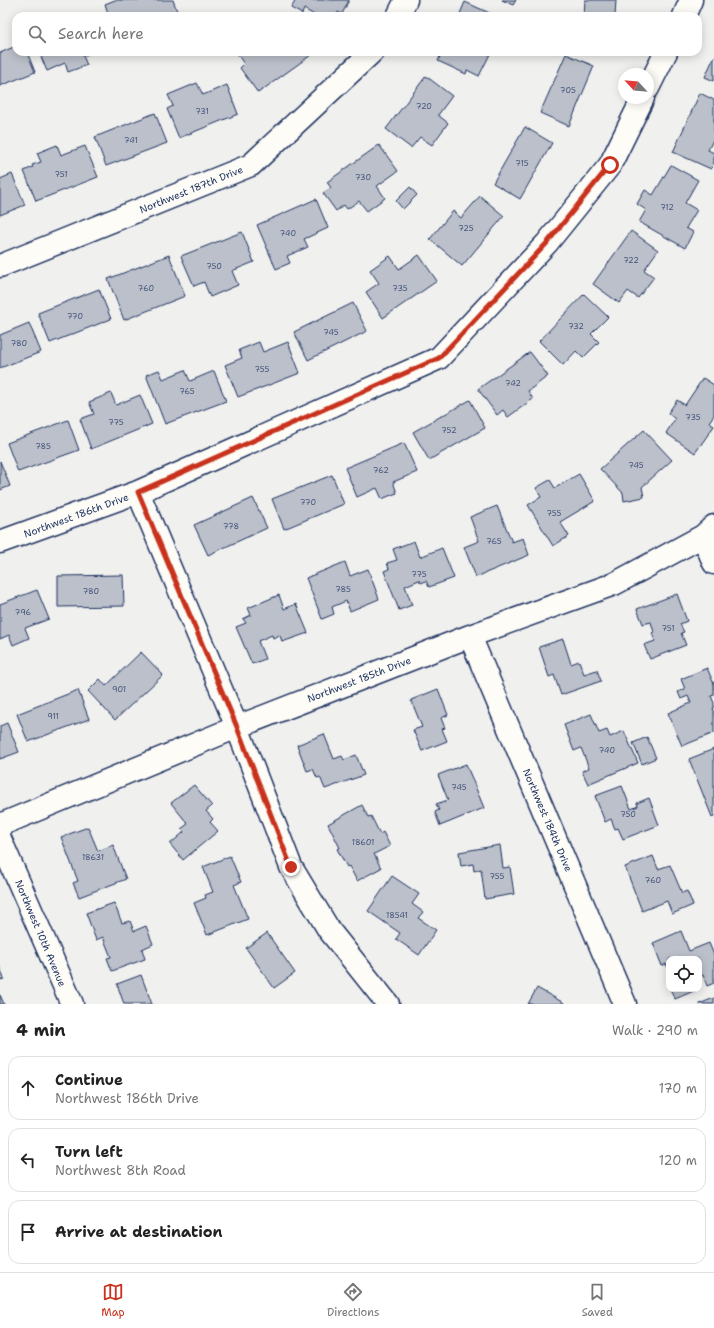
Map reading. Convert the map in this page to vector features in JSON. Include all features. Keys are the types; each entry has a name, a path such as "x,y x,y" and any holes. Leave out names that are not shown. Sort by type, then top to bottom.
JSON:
{"street":[{"path":"400,12 406,0"},
{"path":"686,12 692,0"},
{"name":"Northwest 187th Drive","path":"0,266 251,165 368,56"},
{"path":"654,76 664,56"},
{"name":"Northwest 186th Drive","path":"0,542 138,492 439,358 547,243 610,165 640,104"},
{"path":"138,492 237,727 291,867 328,930 388,1004"},
{"path":"708,531 714,563"},
{"name":"Northwest 185th Drive","path":"0,825 237,727 470,636 614,584 708,531"},
{"name":"Northwest 184th Drive","path":"470,636 626,1004"},
{"name":"Northwest 10th Avenue","path":"0,839 72,1004"}],"building":[{"path":"115,0 173,0 177,11 108,12 105,4"},
{"path":"296,0 349,0 343,12 309,12 304,9 303,12 298,12 291,8"},
{"path":"502,0 516,0 513,5"},
{"path":"585,0 616,0 615,12 584,12"},
{"path":"465,2 487,12 461,12"},
{"path":"12,48 12,56 29,56 35,72 0,86 0,53"},
{"path":"41,56 83,56 87,65 68,72 65,63 47,71"},
{"path":"239,56 310,56 258,93 240,68 244,64"},
{"path":"440,56 489,56 479,76 467,70 466,74 438,61"},
{"path":"565,56 571,56 594,66 569,126 540,113"},
{"path":"714,57 714,81 705,77"},
{"path":"426,76 452,96 438,115 448,123 432,145 420,137 411,148 386,129"},
{"path":"197,83 203,95 227,85 238,114 179,138 167,109 173,106 168,95"},
{"path":"700,93 714,100 714,138 708,150 714,153 714,162 711,169 673,152"},
{"path":"155,113 167,143 106,166 95,137"},
{"path":"525,127 552,143 520,199 493,183"},
{"path":"57,145 61,155 85,146 98,177 36,201 24,171 33,167 32,165 41,162 37,153"},
{"path":"379,145 398,171 377,186 385,198 367,211 359,201 347,209 344,205 336,211 323,193 331,188 327,182"},
{"path":"671,165 698,180 685,203 697,210 686,228 693,232 685,248 639,222 646,210 637,204 645,190 653,195"},
{"path":"12,174 25,205 0,215 0,179"},
{"path":"410,187 417,195 403,209 396,201"},
{"path":"480,196 504,216 462,266 430,239 453,211 461,218"},
{"path":"316,199 328,228 304,239 308,247 287,256 290,263 276,269 257,225"},
{"path":"631,231 658,250 644,270 654,277 638,298 628,291 619,303 593,284"},
{"path":"242,232 254,262 232,271 238,285 210,297 204,282 194,286 181,256"},
{"path":"169,255 185,296 124,320 108,279"},
{"path":"419,255 437,281 383,318 366,292 379,283 370,270 390,256 399,269"},
{"path":"99,289 111,319 50,343 38,313"},
{"path":"584,294 608,317 591,334 599,342 583,358 576,351 563,365 539,341"},
{"path":"353,303 367,331 308,360 294,332"},
{"path":"29,323 41,352 0,368 0,335"},
{"path":"259,342 263,352 288,342 300,373 238,397 225,365 242,358 239,350"},
{"path":"530,352 548,376 528,391 533,399 508,417 503,410 497,415 478,389"},
{"path":"159,370 163,379 185,370 190,381 214,371 226,401 165,424 146,375"},
{"path":"703,378 714,385 714,415 709,422 714,426 695,453 666,433 675,419 668,413 677,400 685,405"},
{"path":"111,393 116,405 140,395 152,424 91,449 80,419 94,414 89,402"},
{"path":"470,400 485,428 429,460 413,432"},
{"path":"68,420 79,450 18,472 7,443"},
{"path":"644,430 672,460 642,487 644,497 624,501 623,493 600,469"},
{"path":"404,443 417,472 393,482 397,493 382,499 377,488 357,497 345,468"},
{"path":"0,461 10,486 0,490"},
{"path":"579,474 595,501 560,522 569,536 553,546 528,505 541,497 536,488 550,480 555,488"},
{"path":"332,475 344,504 284,529 272,499"},
{"path":"253,498 267,528 208,555 194,525"},
{"path":"497,506 512,542 523,538 529,555 476,577 464,547 479,541 470,517"},
{"path":"414,541 420,557 442,548 454,578 429,587 426,581 421,583 419,580 405,586 412,605 399,610 384,571 389,569 387,563 397,560 393,549"},
{"path":"345,562 350,576 368,569 379,599 350,611 346,601 332,607 334,614 322,619 306,578"},
{"path":"123,575 124,606 58,607 58,576"},
{"path":"37,590 49,619 25,628 29,638 13,645 9,635 0,639 0,604"},
{"path":"677,594 687,621 680,624 684,632 681,633 686,645 650,659 644,645 655,641 652,633 654,632 651,622 643,624 637,609"},
{"path":"279,595 284,609 296,604 308,633 282,642 280,635 273,638 272,635 258,641 265,659 252,664 236,627 246,623 243,619 251,615 248,608"},
{"path":"563,639 571,664 579,661 584,674 597,670 601,681 561,695 554,675 549,677 539,647"},
{"path":"141,652 163,675 115,720 88,691 100,679 106,686"},
{"path":"707,668 714,684 714,695 711,696 714,703 714,733 682,746 668,713 691,703 688,696 681,699 678,692 685,689 681,679"},
{"path":"438,689 448,715 441,718 445,728 442,729 447,741 422,751 413,730 422,727 411,700"},
{"path":"78,690 89,719 28,742 17,714"},
{"path":"591,714 599,733 607,730 610,737 624,731 638,763 588,784 582,771 589,768 581,748 574,751 564,725"},
{"path":"7,723 19,752 0,759 0,726"},
{"path":"324,734 334,759 342,756 344,760 356,755 364,775 325,789 320,777 317,778 313,769 307,771 297,745"},
{"path":"647,737 656,758 642,764 633,743"},
{"path":"714,749 714,816 712,817 689,759"},
{"path":"466,764 484,808 440,826 435,812 439,810 436,804 448,800 438,775"},
{"path":"194,785 212,806 206,811 213,819 210,822 218,831 183,860 170,844 184,832 181,829 188,824 171,803"},
{"path":"622,786 631,809 638,806 637,803 649,798 659,825 623,839 618,828 615,829 611,819 605,822 595,796"},
{"path":"362,805 368,817 371,816 380,834 383,832 390,846 374,854 381,868 357,881 337,849 340,848 328,824"},
{"path":"88,827 98,851 113,845 126,879 79,897 73,883 78,881 61,837"},
{"path":"500,845 503,868 510,867 514,894 485,899 481,869 474,871 473,864 461,866 459,852"},
{"path":"230,856 241,882 234,885 248,919 207,935 194,903 206,898 205,895 213,892 203,867"},
{"path":"653,856 658,869 670,865 682,893 687,891 693,905 672,914 667,901 642,911 625,867"},
{"path":"392,876 419,894 412,904 423,912 418,918 436,930 419,955 396,939 400,933 368,911"},
{"path":"114,903 122,923 130,921 134,931 146,926 153,944 142,949 145,959 112,971 107,958 111,957 103,937 96,940 86,913"},
{"path":"681,931 689,951 709,943 714,955 714,983 707,986 702,975 702,956 666,956 666,964 662,966 653,943"},
{"path":"267,933 295,973 274,988 246,948"},
{"path":"0,967 4,979 0,980"},
{"path":"141,975 152,1004 124,1004 117,984"},
{"path":"537,988 564,1003 564,1004 528,1004"},
{"path":"672,992 691,992 675,999"},
{"path":"0,995 4,1004 0,1004"},
{"path":"714,998 714,1004 699,1004"}],"route":[{"path":"291,867 237,727 138,492 439,358 547,243 610,165"}]}
